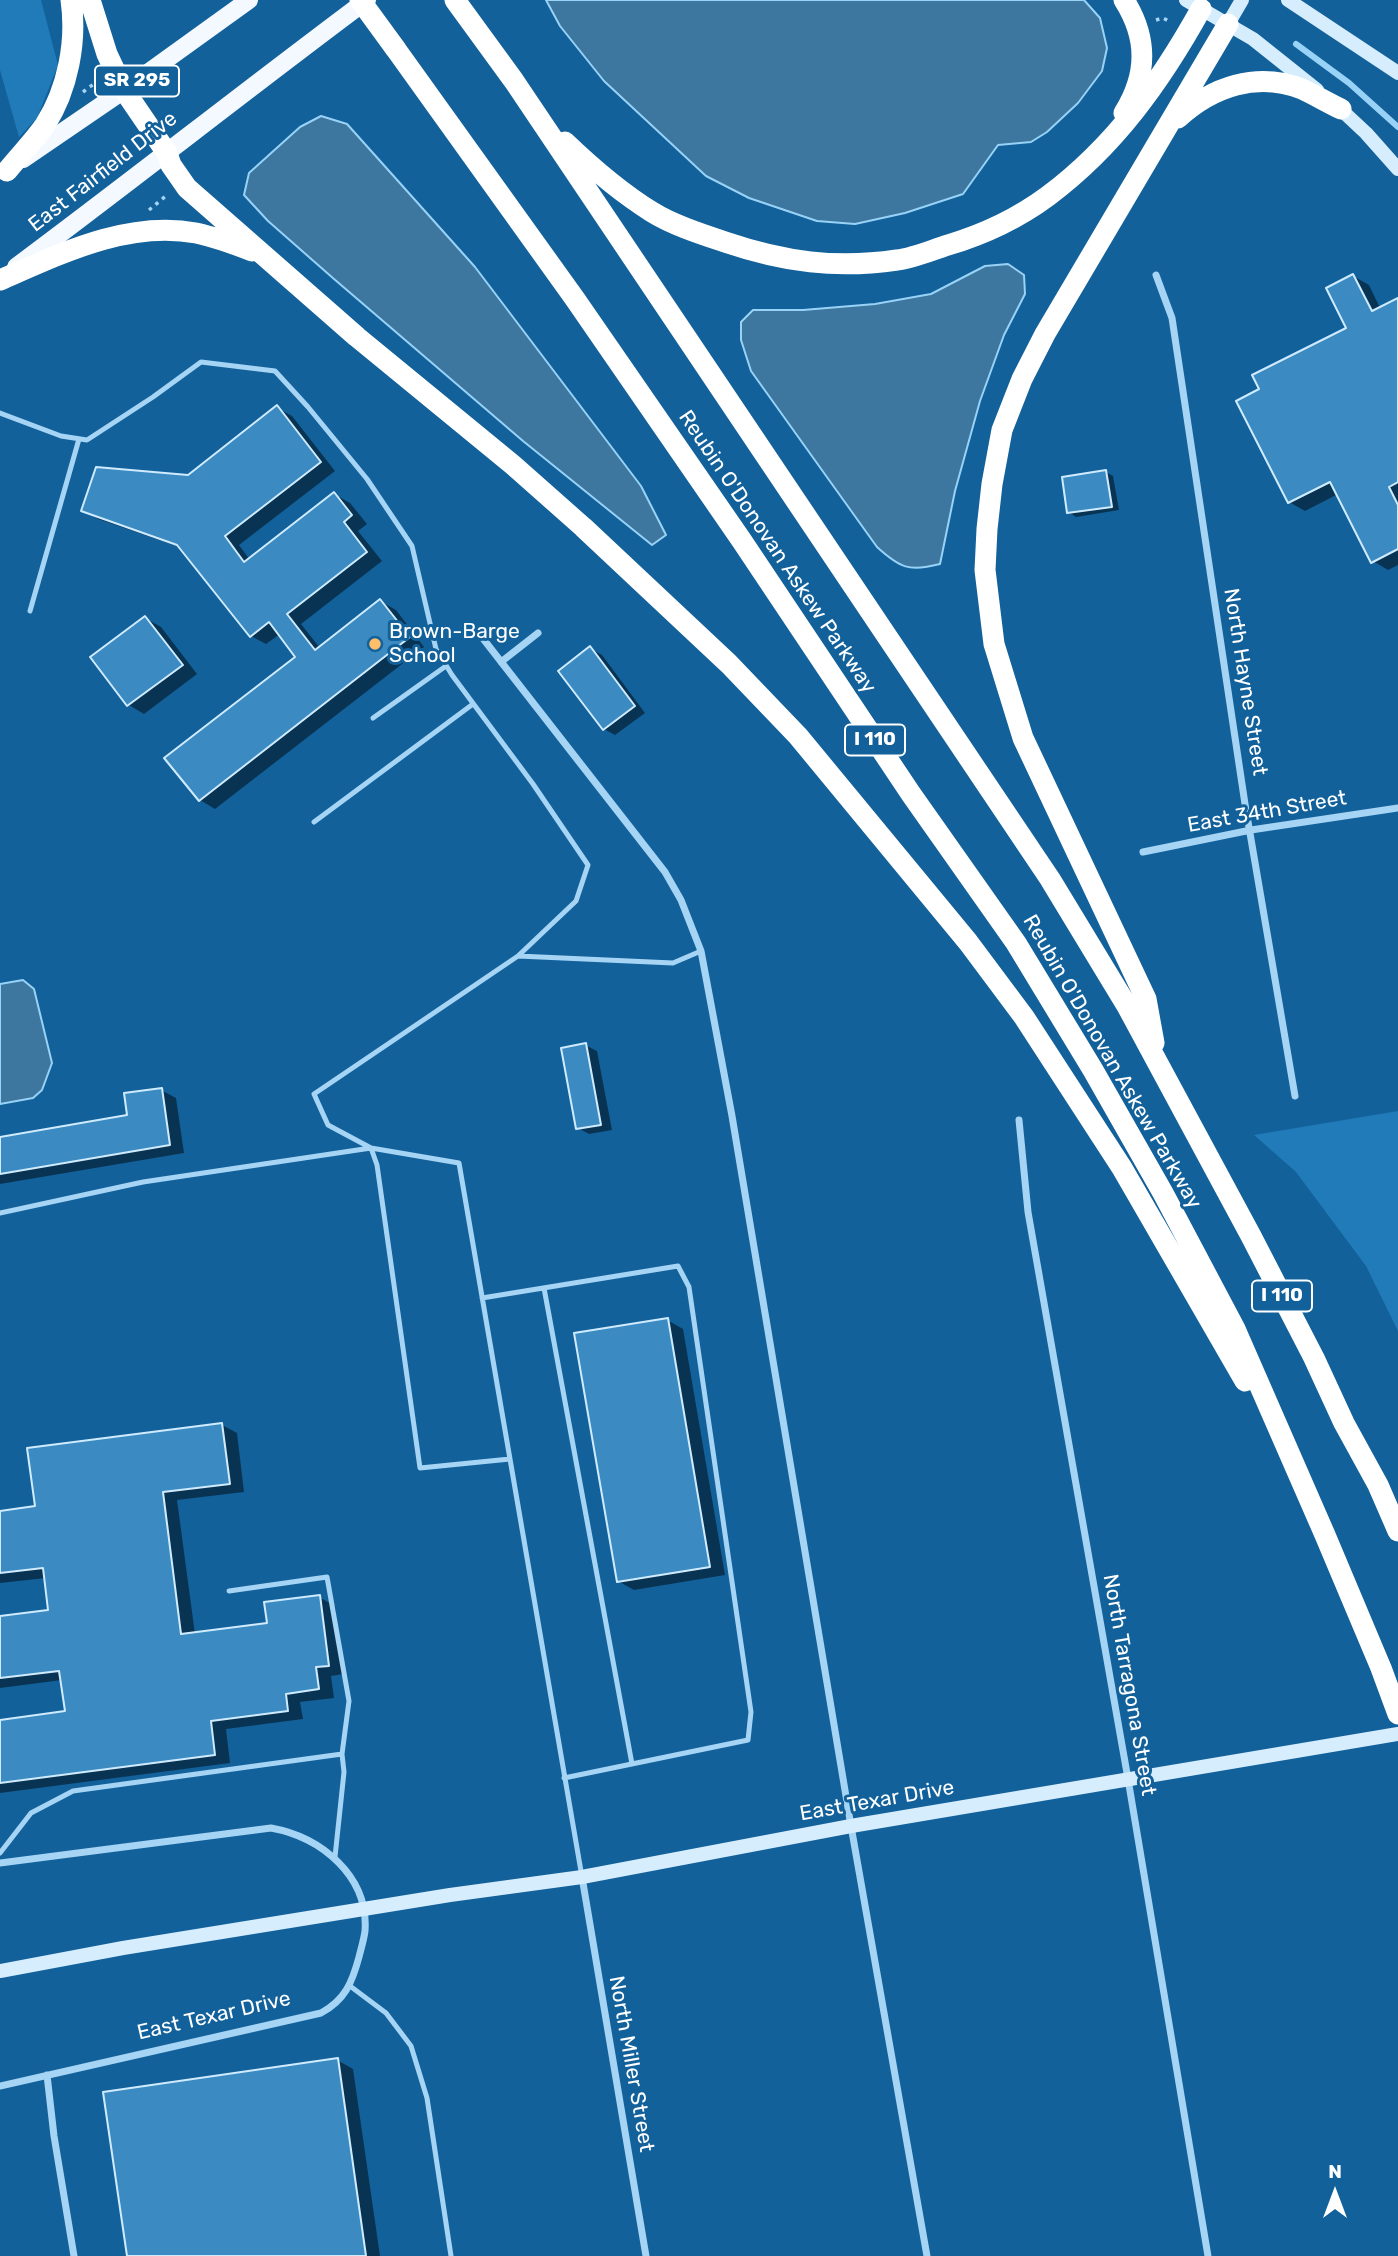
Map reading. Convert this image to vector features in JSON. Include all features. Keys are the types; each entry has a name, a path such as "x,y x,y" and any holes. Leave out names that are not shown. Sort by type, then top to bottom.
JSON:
{"highway":[{"path":"4,174 45,125 65,76 73,52 71,0"},
{"path":"90,0 107,54 124,90 167,153 171,165 187,188 357,337 513,465 729,664 798,736 968,942 1024,1017 1122,1168 1295,1468"},
{"name":"Reubin O'Donovan Askew Parkway","path":"360,0 575,299 742,541 911,794 1016,943 1093,1070 1235,1329 1381,1668 1398,1714"},
{"path":"1103,148 1132,100 1143,55 1138,26 1124,0"},
{"name":"Reubin O'Donovan Askew Parkway","path":"457,2 514,81 1050,878 1127,1006 1308,1346 1344,1423 1378,1485 1398,1531"},
{"path":"514,81 564,141 604,179 654,213 708,237 767,256 832,265 900,260 984,234 1048,196 1103,148 1147,97 1198,3"},
{"path":"1158,1065 1146,999 1023,738 994,644 985,570 986,529 1002,430 1022,379 1045,334 1228,24"},
{"path":"1163,131 1197,101 1219,89 1248,82 1274,82 1301,88 1341,109"},
{"path":"0,279 76,249 124,234 147,231 194,233 263,254"}],"main road":[{"name":"SR 295","path":"4,174 249,0"},
{"name":"East Fairfield Drive","path":"0,279 367,0"},
{"path":"1228,24 1242,0"},
{"path":"1288,0 1398,73"},
{"path":"1198,3 1283,61 1341,109 1398,169"},
{"name":"East Texar Drive","path":"0,1971 364,1909 582,1877 851,1826 1398,1734"}],"street":[{"name":"North Hayne Street","path":"1156,275 1172,318 1295,1096"},
{"path":"501,662 538,633"},
{"path":"481,636 665,872 681,900 701,951 743,1179 851,1826 927,2256"},
{"name":"East 34th Street","path":"1143,852 1251,830 1398,808"},
{"name":"North Tarragona Street","path":"1019,1119 1028,1212 1128,1779 1208,2256"},
{"name":"East Texar Drive","path":"0,1863 271,1828 288,1831 335,1857 349,1872 364,1909 365,1932 346,1994 334,2006 321,2013 0,2086"},
{"name":"North Miller Street","path":"582,1877 646,2256"},
{"path":"47,2075 74,2256"}],"lane":[{"path":"0,413 61,436 87,440 201,362 275,371 367,479 412,546 436,649 588,865 576,901 518,956 314,1094 328,1125 371,1148 377,1165 420,1468 510,1459"},
{"path":"30,611 79,439"},
{"path":"373,718 446,666"},
{"path":"314,822 474,704"},
{"path":"518,956 673,962 701,951"},
{"path":"0,1213 143,1182 371,1148 459,1163 582,1877"},
{"path":"482,1298 678,1266 689,1287 751,1712 748,1740 564,1778"},
{"path":"544,1288 632,1764"},
{"path":"229,1591 327,1577 349,1701 342,1754 344,1772 335,1857"},
{"path":"0,1853 31,1813 73,1791 342,1754"},
{"path":"350,1986 386,2012 411,2046 427,2098 451,2256"}],"path":[{"path":"1156,20 1163,18 1173,24"},
{"path":"75,97 107,75"},
{"path":"145,214 169,193"}],"shaded area":[{"path":"0,0 41,0 58,65 37,118 19,137 0,70"},
{"path":"546,0 1084,0 1100,18 1107,48 1102,71 1078,103 1047,132 1031,142 998,145 963,194 905,213 855,224 817,221 749,198 706,176 604,81 560,26"},
{"path":"321,116 347,124 475,267 641,486 666,535 652,545 523,441 334,279 268,221 244,195 249,173 300,127"},
{"path":"1008,264 1024,275 1025,294 1004,335 980,401 955,491 940,564 913,568 899,564 877,547 751,371 741,340 741,322 753,310 803,310 875,304 931,294 985,266"},
{"path":"23,980 34,989 52,1063 42,1090 33,1098 0,1104 0,984"},
{"path":"1398,1111 1398,1331 1366,1266 1296,1172 1254,1135"}],"building":[{"path":"1353,274 1372,311 1398,298 1398,482 1389,487 1398,505 1398,549 1371,563 1330,482 1288,503 1236,401 1259,389 1252,375 1346,328 1326,288"},
{"path":"277,405 321,462 225,536 244,562 334,492 352,515 344,522 367,552 287,614 315,650 380,599 410,637 199,801 164,758 295,657 269,622 250,637 177,545 81,511 96,467 188,475"},
{"path":"1106,470 1112,507 1067,513 1062,477"},
{"path":"145,616 183,665 127,706 90,657"},
{"path":"590,646 635,706 603,730 558,671"},
{"path":"586,1043 601,1125 576,1129 561,1048"},
{"path":"162,1088 170,1145 0,1174 0,1137 127,1115 124,1093"},
{"path":"668,1318 710,1567 617,1582 574,1333"},
{"path":"222,1423 230,1484 163,1492 181,1634 267,1623 264,1602 320,1595 329,1666 316,1667 319,1689 286,1694 288,1711 211,1721 215,1755 0,1783 0,1720 65,1711 59,1671 0,1678 0,1616 48,1610 43,1568 0,1573 0,1511 35,1506 27,1448"},
{"path":"338,2058 366,2256 127,2256 103,2092"}],"waterway":[{"path":"1296,44 1349,83 1398,127"}],"place":[{"name":"Brown-Barge School","path":"375,644"}]}
